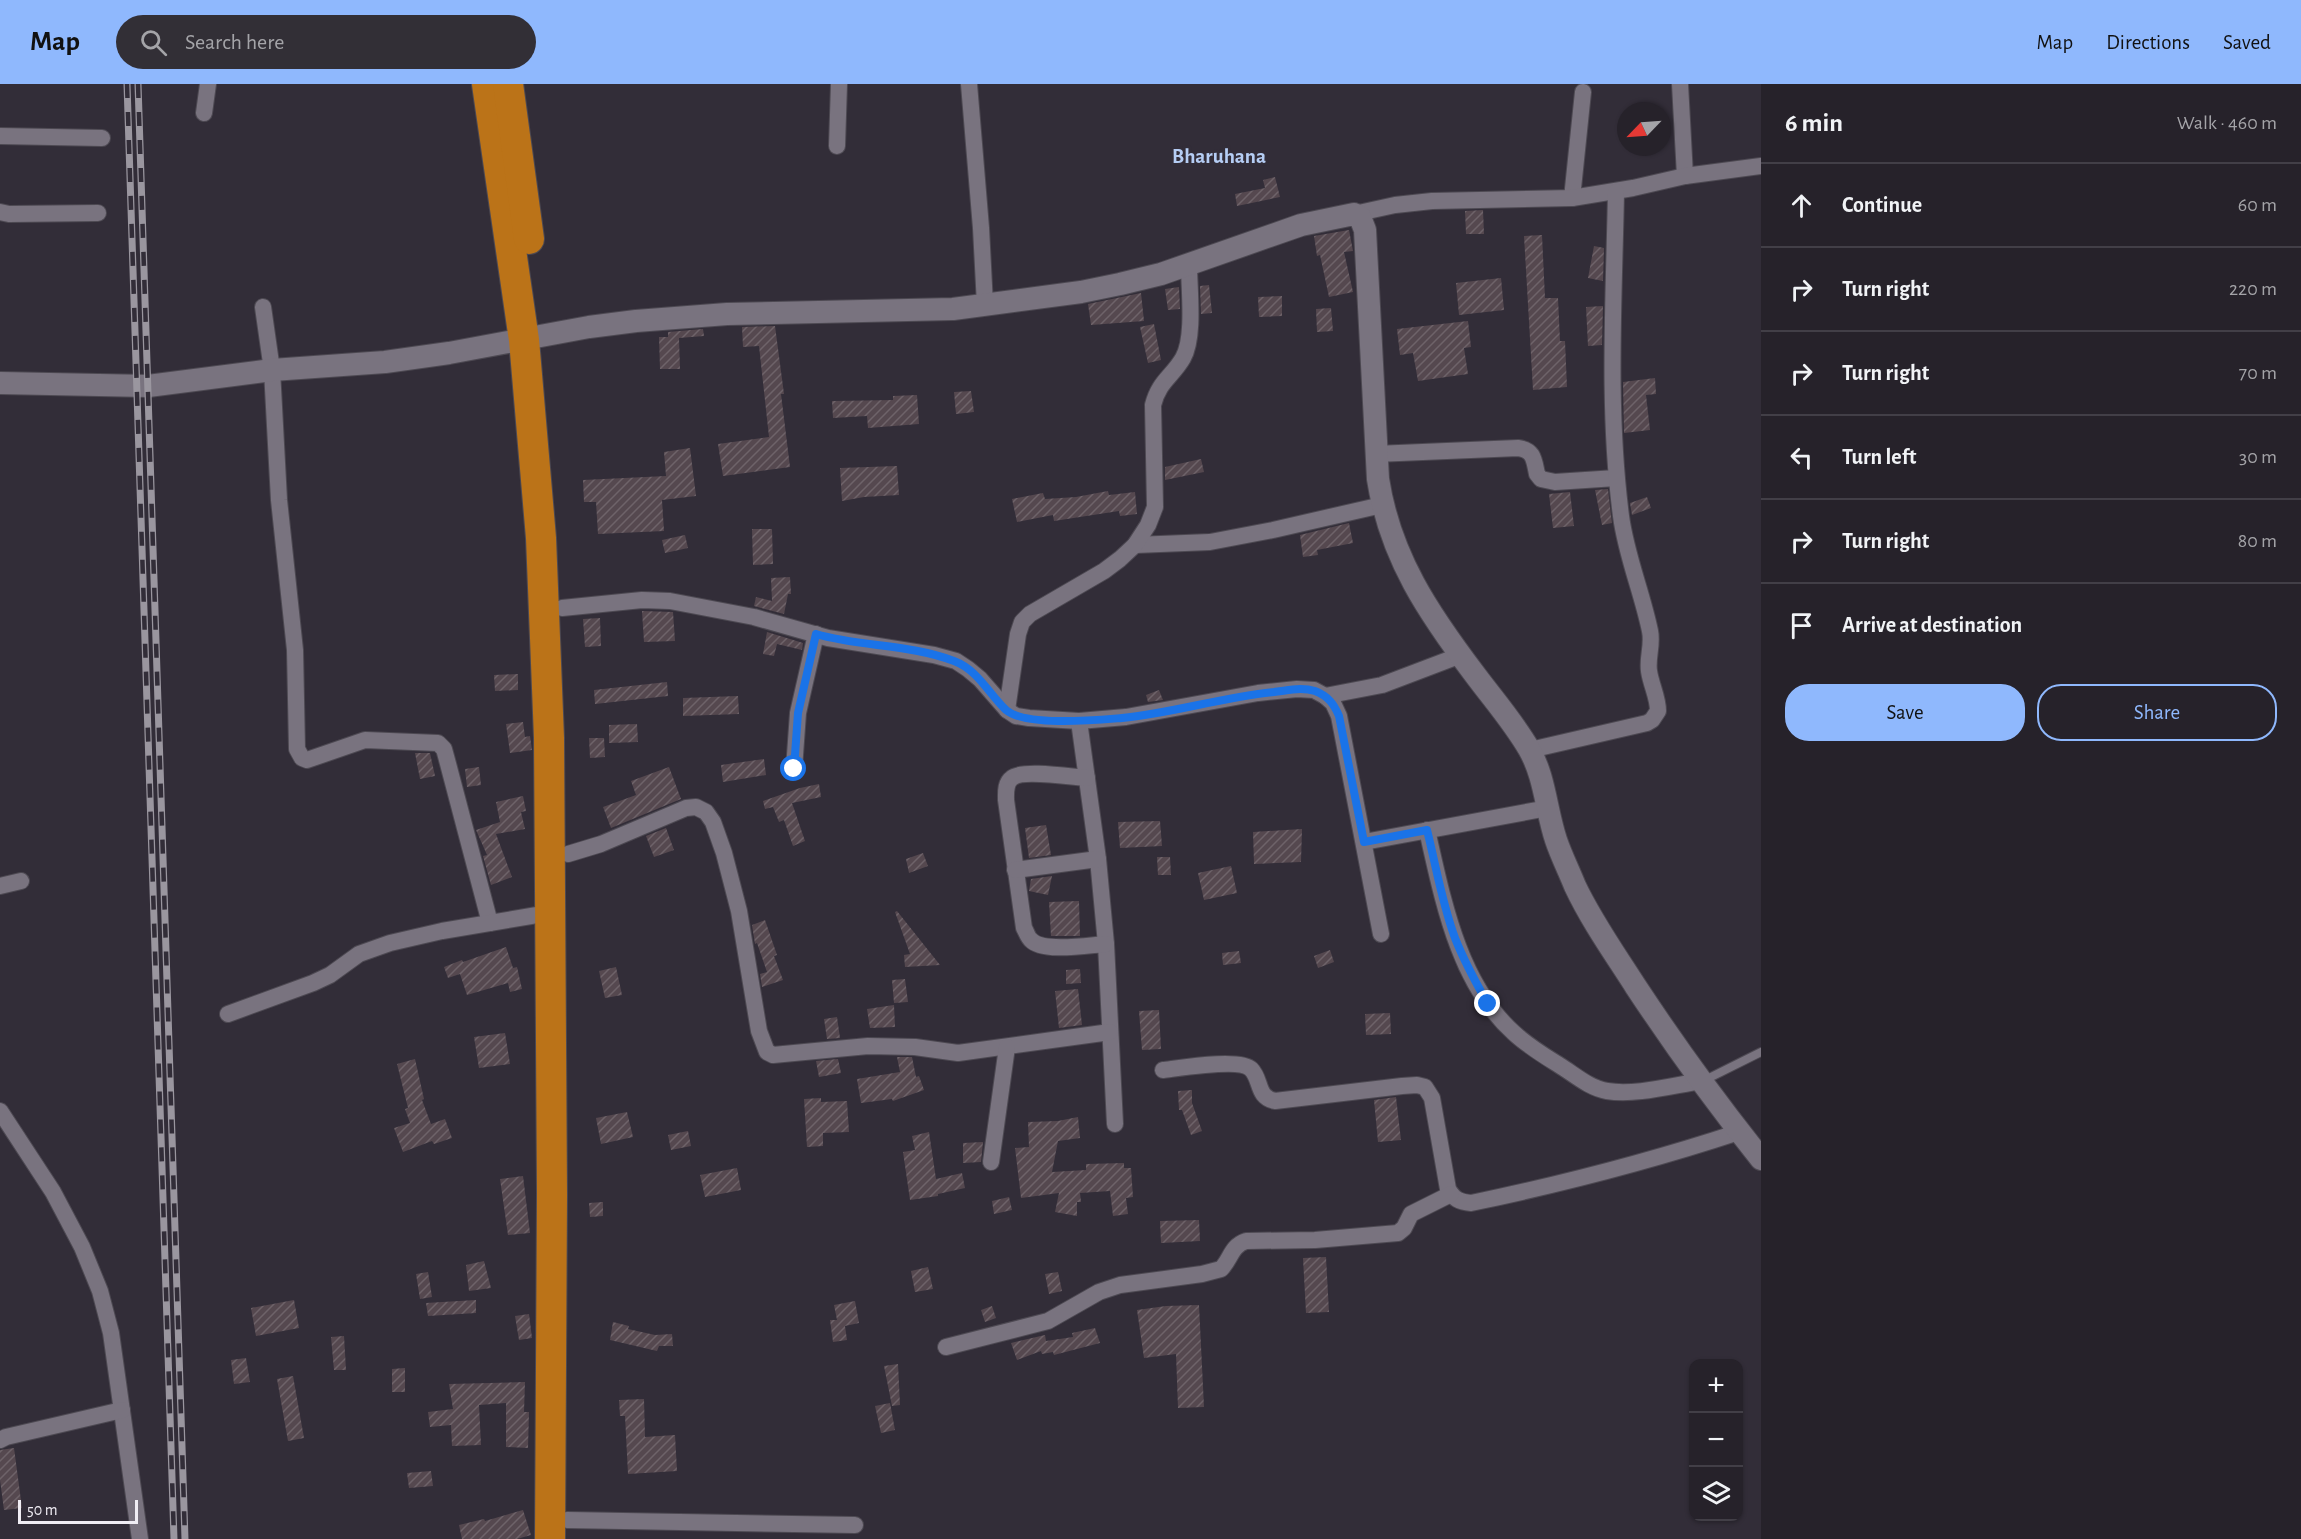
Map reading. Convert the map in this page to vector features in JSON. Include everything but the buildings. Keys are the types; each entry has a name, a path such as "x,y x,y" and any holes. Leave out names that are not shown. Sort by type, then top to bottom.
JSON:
{"highway":[{"path":"487,84 556,463 568,854 561,1533"},
{"path":"508,84 534,338 535,443 549,738 552,1194 561,1533"}],"street":[{"path":"204,113 208,84"},
{"path":"837,146 839,84"},
{"path":"969,84 985,305"},
{"path":"1680,84 1685,176"},
{"path":"1572,198 1583,92"},
{"path":"0,136 102,138"},
{"path":"0,383 148,386 272,370 385,362 636,321 727,314 953,309 1110,286 1189,265 1301,225 1395,205 1442,201 1572,198 1616,192 1685,176 1761,166"},
{"path":"1530,750 1647,723 1658,711 1648,667 1652,649 1650,631 1631,567 1621,519 1616,478 1612,411 1616,192"},
{"path":"0,212 9,214 98,213"},
{"path":"1354,214 1360,217 1365,230 1375,454 1382,505 1410,578 1461,655 1515,726 1530,750 1540,776 1560,849 1598,930 1664,1028 1761,1160"},
{"path":"1007,710 1018,634 1022,622 1048,602 1104,571 1135,545 1148,525 1155,507 1152,405 1156,391 1184,356 1189,336 1189,265"},
{"path":"263,307 272,370 279,500 295,650 297,749 307,760 365,740 438,743 444,749 490,923"},
{"path":"1375,454 1518,448 1529,450 1532,454 1537,474 1541,479 1548,481 1616,478"},
{"path":"1135,545 1210,542 1382,505"},
{"path":"562,608 642,600 670,601 742,615 816,634 934,655 956,661 980,679 1007,710 1016,716 1029,718 1078,721 1126,717 1258,693 1297,689 1314,690 1333,703 1339,716 1381,934"},
{"path":"794,769 798,713 816,634"},
{"path":"1325,696 1382,685 1461,655"},
{"path":"1078,721 1098,859 1106,944 1115,1124"},
{"path":"1087,778 1022,774 1011,778 1006,787 1006,800 1024,928 1030,940 1039,946 1054,947 1106,944"},
{"path":"568,854 601,844 686,808 696,807 706,812 724,854 739,911 759,1031 767,1052 773,1055 868,1046 915,1047 958,1053 1110,1032"},
{"path":"1364,842 1548,808"},
{"path":"1427,830 1444,904 1455,938 1488,1004 1512,1032 1534,1050 1585,1082 1605,1091 1624,1092 1702,1081"},
{"path":"1015,870 1098,859"},
{"path":"0,886 21,881"},
{"path":"228,1014 313,983 330,975 359,954 390,943 549,913"},
{"path":"991,1162 1007,1047"},
{"path":"1163,1070 1222,1064 1247,1066 1252,1070 1262,1095 1275,1101 1402,1086 1425,1087 1432,1098 1444,1178 1455,1200 1471,1203 1665,1156 1739,1132"},
{"path":"0,1111 7,1132 53,1192 78,1238 100,1291 111,1333 140,1539"},
{"path":"946,1347 1048,1322 1099,1292 1120,1285 1202,1274 1221,1269 1233,1249 1239,1243 1246,1241 1315,1240 1398,1233 1404,1228 1411,1214 1451,1194"},
{"path":"0,1440 122,1410"},
{"path":"561,1533 855,1525"}],"lane":[{"path":"1702,1081 1761,1053"}],"railway":[{"path":"127,84 174,1539"},
{"path":"138,84 185,1539"}],"district":[{"name":"Bharuhana","path":"1219,156"}],"route":[{"path":"794,769 798,713 816,634 956,661 980,679 1007,710 1016,716 1029,718 1078,721 1126,717 1258,693 1297,689 1314,690 1333,703 1339,716 1364,842 1427,830 1444,904 1455,938 1488,1004"}]}
